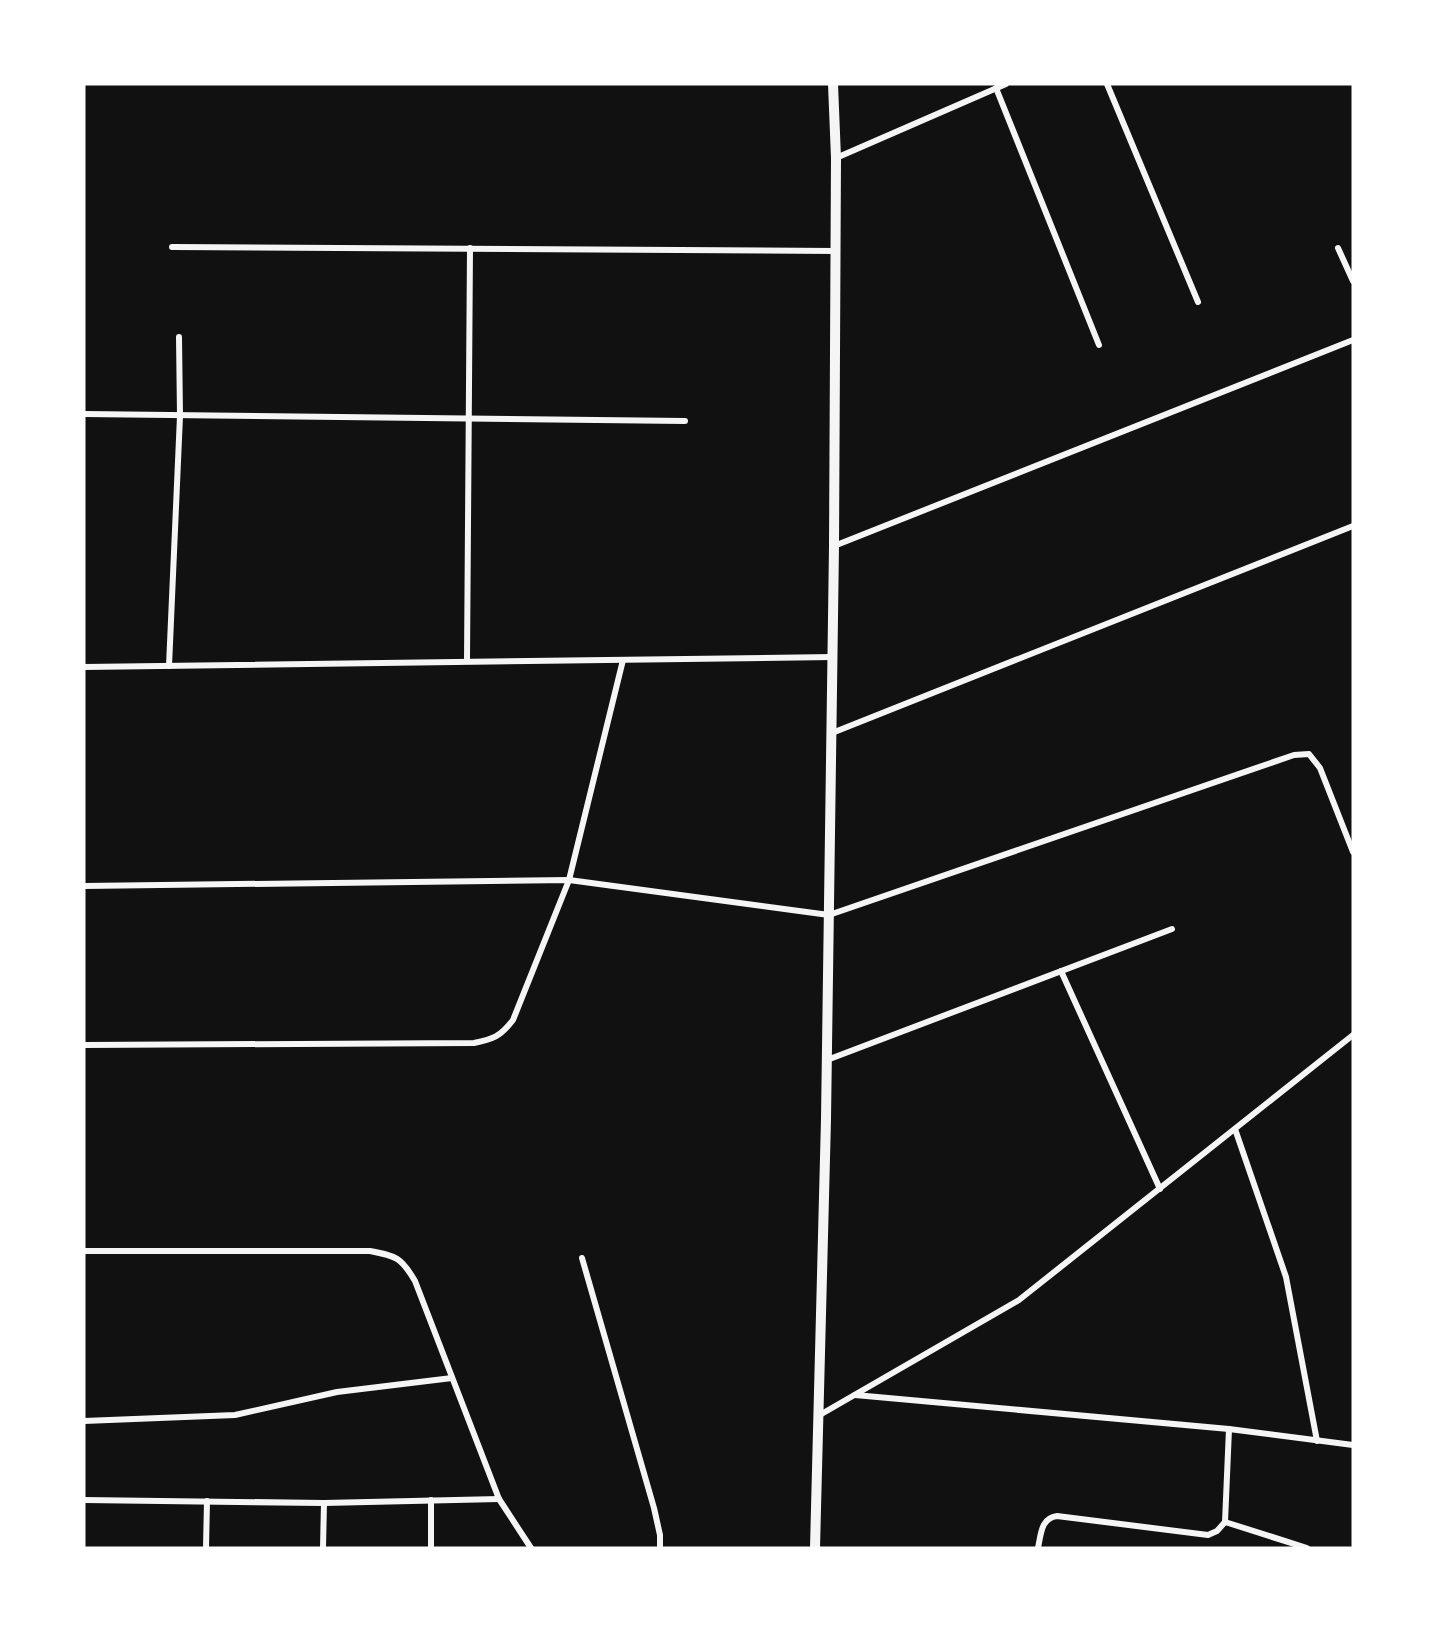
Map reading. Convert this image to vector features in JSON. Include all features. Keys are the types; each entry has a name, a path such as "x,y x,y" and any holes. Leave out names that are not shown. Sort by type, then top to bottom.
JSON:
{"street":[{"path":"814,1548 827,1060 832,733 836,251 833,84"},
{"path":"836,158 1006,84"},
{"path":"1107,84 1198,302"},
{"path":"996,88 1099,345"},
{"path":"172,247 836,251"},
{"path":"467,661 470,248"},
{"path":"1338,248 1353,281"},
{"path":"169,666 180,416 179,337"},
{"path":"834,546 1353,340"},
{"path":"84,414 685,421"},
{"path":"832,733 1353,526"},
{"path":"84,667 832,657"},
{"path":"84,1046 474,1043 491,1039 504,1032 513,1020 569,880 623,660"},
{"path":"84,886 569,880 829,915 1294,755 1309,754 1320,768 1350,836 1353,852"},
{"path":"827,1060 1172,929"},
{"path":"1061,971 1160,1189"},
{"path":"818,1417 1019,1299 1353,1035"},
{"path":"1235,1129 1286,1277 1317,1440"},
{"path":"84,1251 370,1251 394,1256 407,1268 415,1281 499,1499 531,1548"},
{"path":"582,1258 654,1508 660,1535 660,1548"},
{"path":"84,1421 235,1415 337,1392 452,1378"},
{"path":"855,1395 1229,1429 1353,1445"},
{"path":"1038,1548 1043,1525 1051,1517 1057,1516 1208,1535 1216,1532 1225,1522 1229,1429"},
{"path":"84,1500 324,1503 499,1499"},
{"path":"431,1500 431,1548"},
{"path":"206,1548 207,1501"},
{"path":"322,1548 324,1503"},
{"path":"1225,1522 1307,1548"}]}
